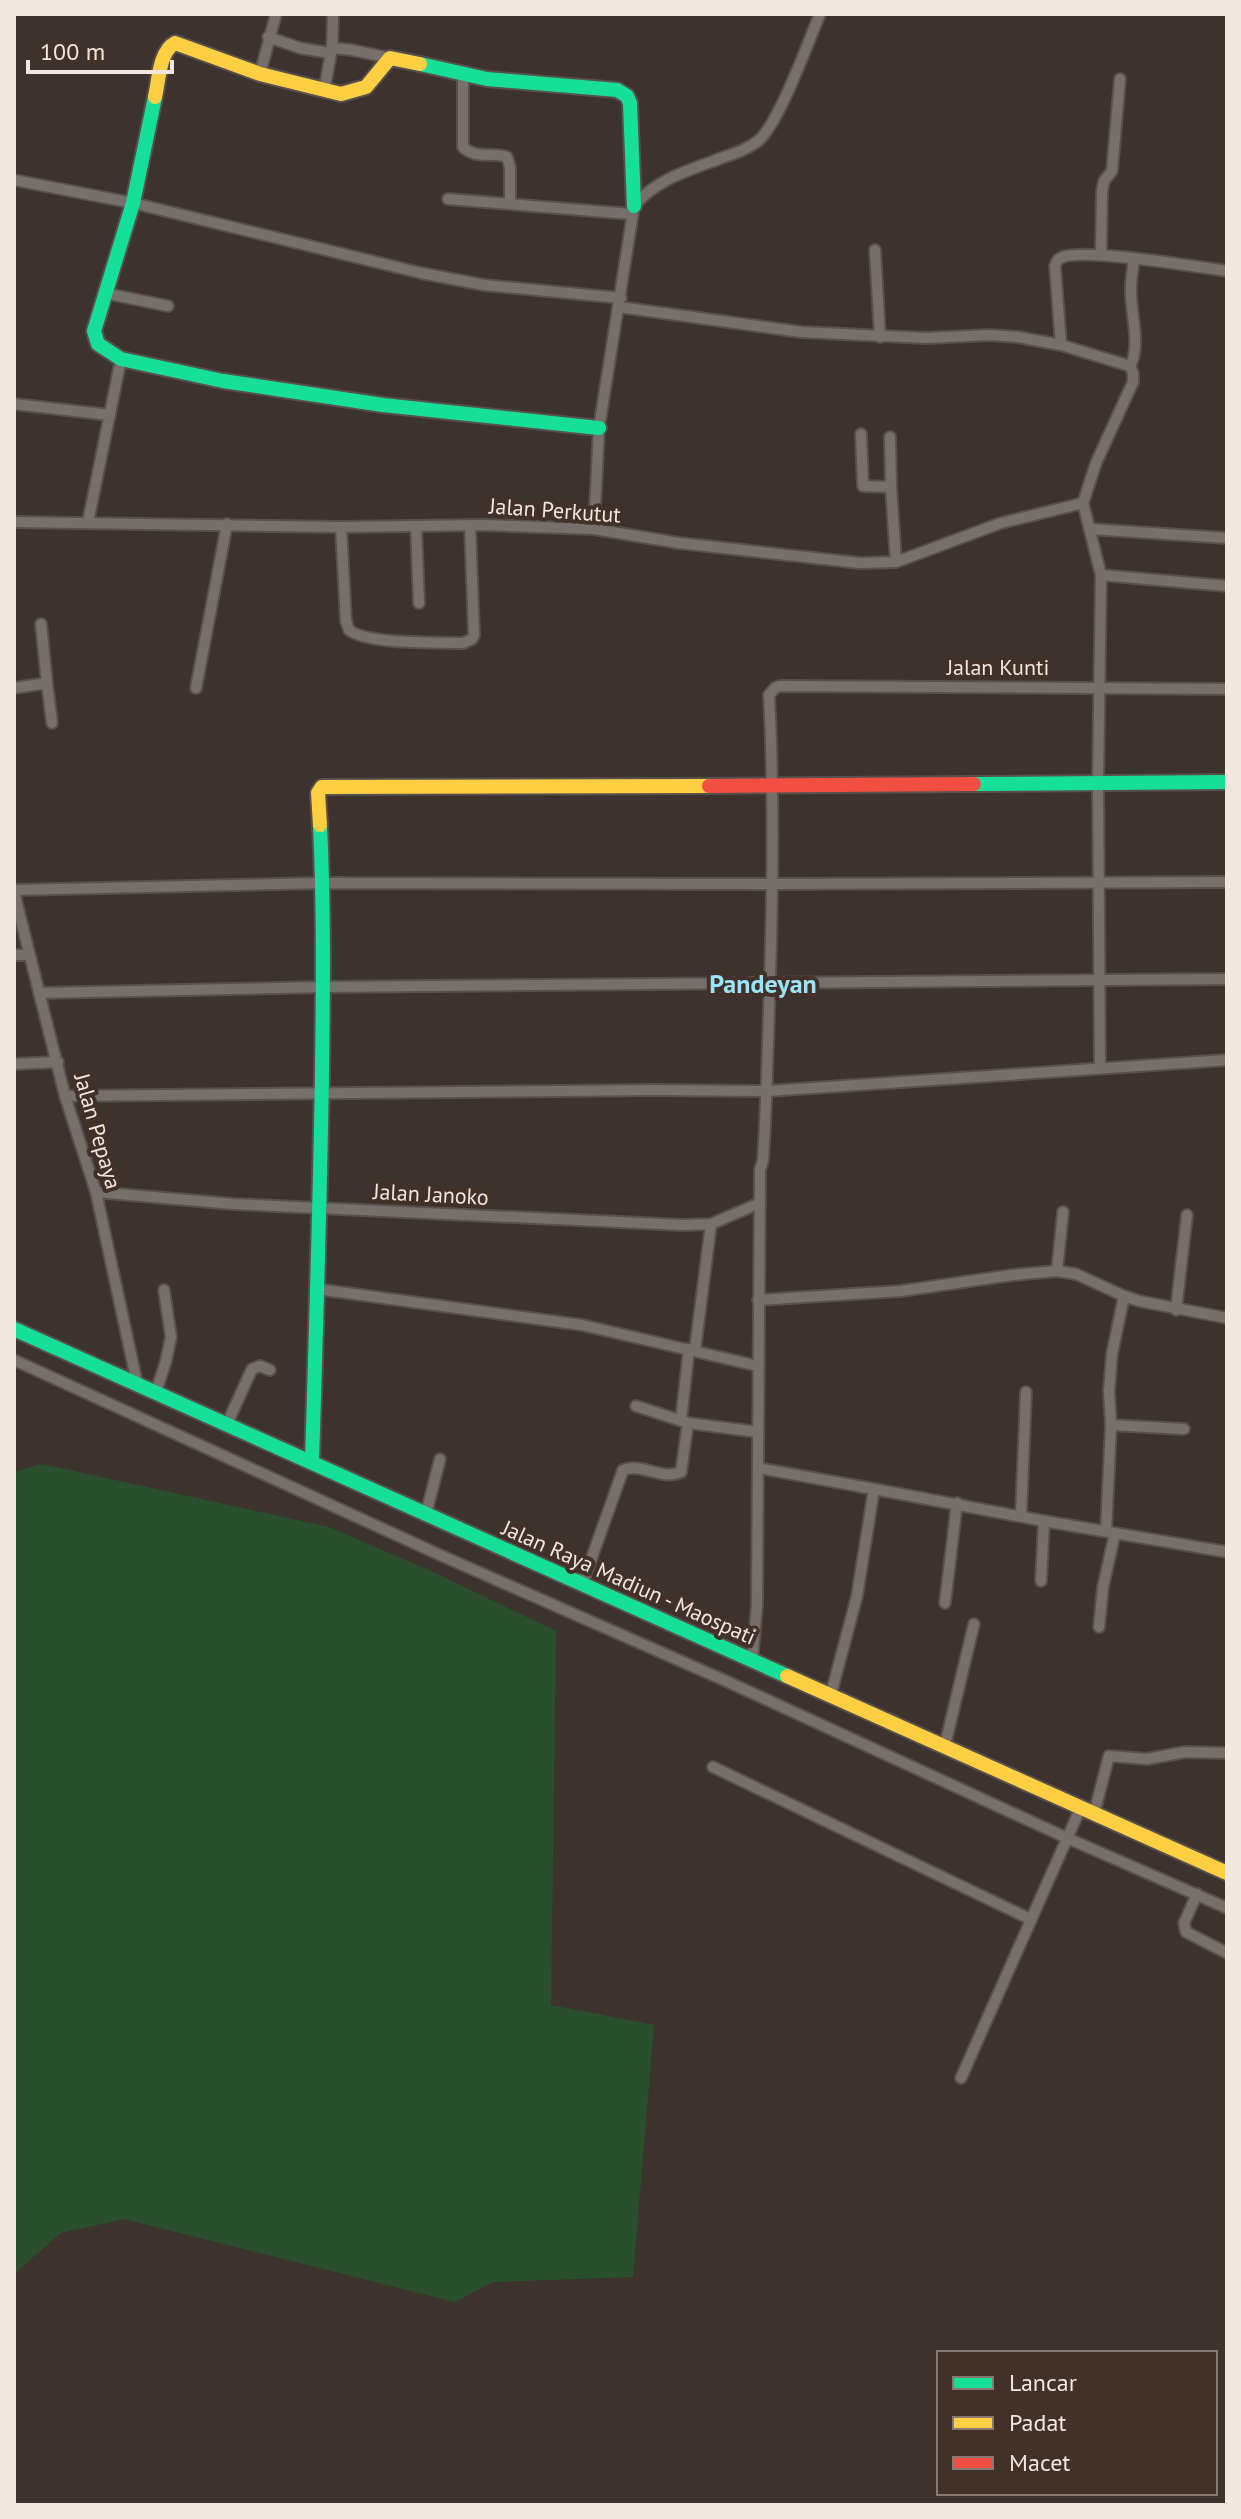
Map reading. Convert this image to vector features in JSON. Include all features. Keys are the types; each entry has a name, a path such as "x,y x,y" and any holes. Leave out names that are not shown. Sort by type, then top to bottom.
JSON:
{"main road":[{"path":"599,428 383,405 223,381 121,359 98,344 95,336 104,293 133,203 165,52 170,45 180,43 214,59 260,74 341,94 366,87 390,58 487,79 617,90 624,93 630,103 632,210"},
{"path":"312,1462 322,1094 323,883 319,789 1227,782"},
{"name":"Jalan Raya Madiun - Maospati","path":"14,1329 1227,1873"}],"street":[{"path":"260,74 276,14"},
{"path":"594,529 599,428 632,210 645,192 659,183 742,151 758,141 772,122 820,14"},
{"path":"324,91 333,16"},
{"path":"268,37 300,48 352,50 390,58"},
{"path":"463,75 461,142 467,152 507,157 510,203"},
{"path":"1101,255 1102,191 1104,181 1112,171 1120,79"},
{"path":"14,180 133,203 421,273 484,285 620,302 801,332 926,338 990,335 1061,345 1130,366 1133,382 1096,463 1083,503 1101,575 1098,782 1100,1067"},
{"path":"448,199 632,210"},
{"path":"875,250 880,337"},
{"path":"1061,345 1055,272 1056,261 1065,256 1101,255 1227,271"},
{"path":"1130,366 1134,360 1131,293 1134,259"},
{"path":"104,293 168,306"},
{"path":"88,522 121,359"},
{"path":"14,404 110,415"},
{"path":"861,434 863,486 891,487"},
{"path":"890,437 896,562"},
{"name":"Jalan Perkutut","path":"14,522 341,527 470,525 594,529 679,543 845,561 896,562 1001,523 1083,503"},
{"path":"196,688 227,524"},
{"path":"341,527 346,625 352,634 379,639 463,643 474,635 470,525"},
{"path":"416,526 419,603"},
{"path":"1090,529 1227,538"},
{"path":"1101,575 1227,586"},
{"path":"41,624 52,723"},
{"path":"14,688 47,683"},
{"name":"Jalan Kunti","path":"774,786 769,695 780,686 1227,689"},
{"path":"752,1662 757,1605 760,1203 768,1091 774,786"},
{"path":"14,891 323,883 1227,882"},
{"name":"Jalan Pepaya","path":"14,891 65,1096 96,1192 137,1383"},
{"path":"14,955 29,955"},
{"path":"39,993 323,987 1227,979"},
{"path":"65,1096 768,1091 1227,1060"},
{"path":"14,1064 58,1062"},
{"name":"Jalan Janoko","path":"96,1192 233,1204 688,1225 711,1224 760,1203"},
{"path":"1057,1271 1063,1212"},
{"path":"1176,1310 1187,1215"},
{"path":"582,1585 623,1470 632,1466 670,1477 681,1472 692,1349 711,1224"},
{"path":"758,1300 901,1291 1057,1271 1089,1279 1124,1296 1176,1310 1227,1318"},
{"path":"317,1289 582,1325 758,1366"},
{"path":"156,1392 170,1346 164,1290"},
{"path":"1099,1627 1110,1532 1109,1391 1112,1354 1124,1296"},
{"path":"14,1360 1227,1908"},
{"path":"227,1424 252,1369 260,1366 270,1370"},
{"path":"1021,1515 1026,1392"},
{"path":"636,1406 684,1422 758,1432"},
{"path":"1111,1425 1184,1429"},
{"path":"426,1514 440,1459"},
{"path":"758,1468 1227,1552"},
{"path":"831,1694 857,1596 874,1489"},
{"path":"945,1603 957,1503"},
{"path":"1041,1581 1044,1521"},
{"path":"945,1745 974,1624"},
{"path":"961,2078 1067,1838 1088,1810 1109,1756 1147,1759 1185,1752 1227,1753"},
{"path":"713,1767 1030,1919"},
{"path":"1197,1894 1184,1923 1186,1932 1227,1953"}],"green space":[{"path":"42,1464 329,1527 433,1572 556,1631 551,2005 654,2025 633,2277 493,2282 455,2302 124,2219 61,2233 14,2274 14,1472"}],"traffic: fast":[{"path":"420,64 487,79 617,90 627,96 630,103 634,206"},
{"path":"155,97 133,203 94,331 98,344 121,359 223,381 383,405 599,428"},
{"path":"974,784 1227,782"},
{"path":"312,1462 322,1074 320,825"},
{"path":"14,1329 787,1676"}],"traffic: slow":[{"path":"155,97 163,60 175,43 260,74 341,94 366,87 390,58 420,64"},
{"path":"320,825 318,793 322,787 709,786"},
{"path":"787,1676 1227,1873"}],"traffic: jam":[{"path":"709,786 974,784"}],"district":[{"name":"Pandeyan","path":"763,983"}]}
